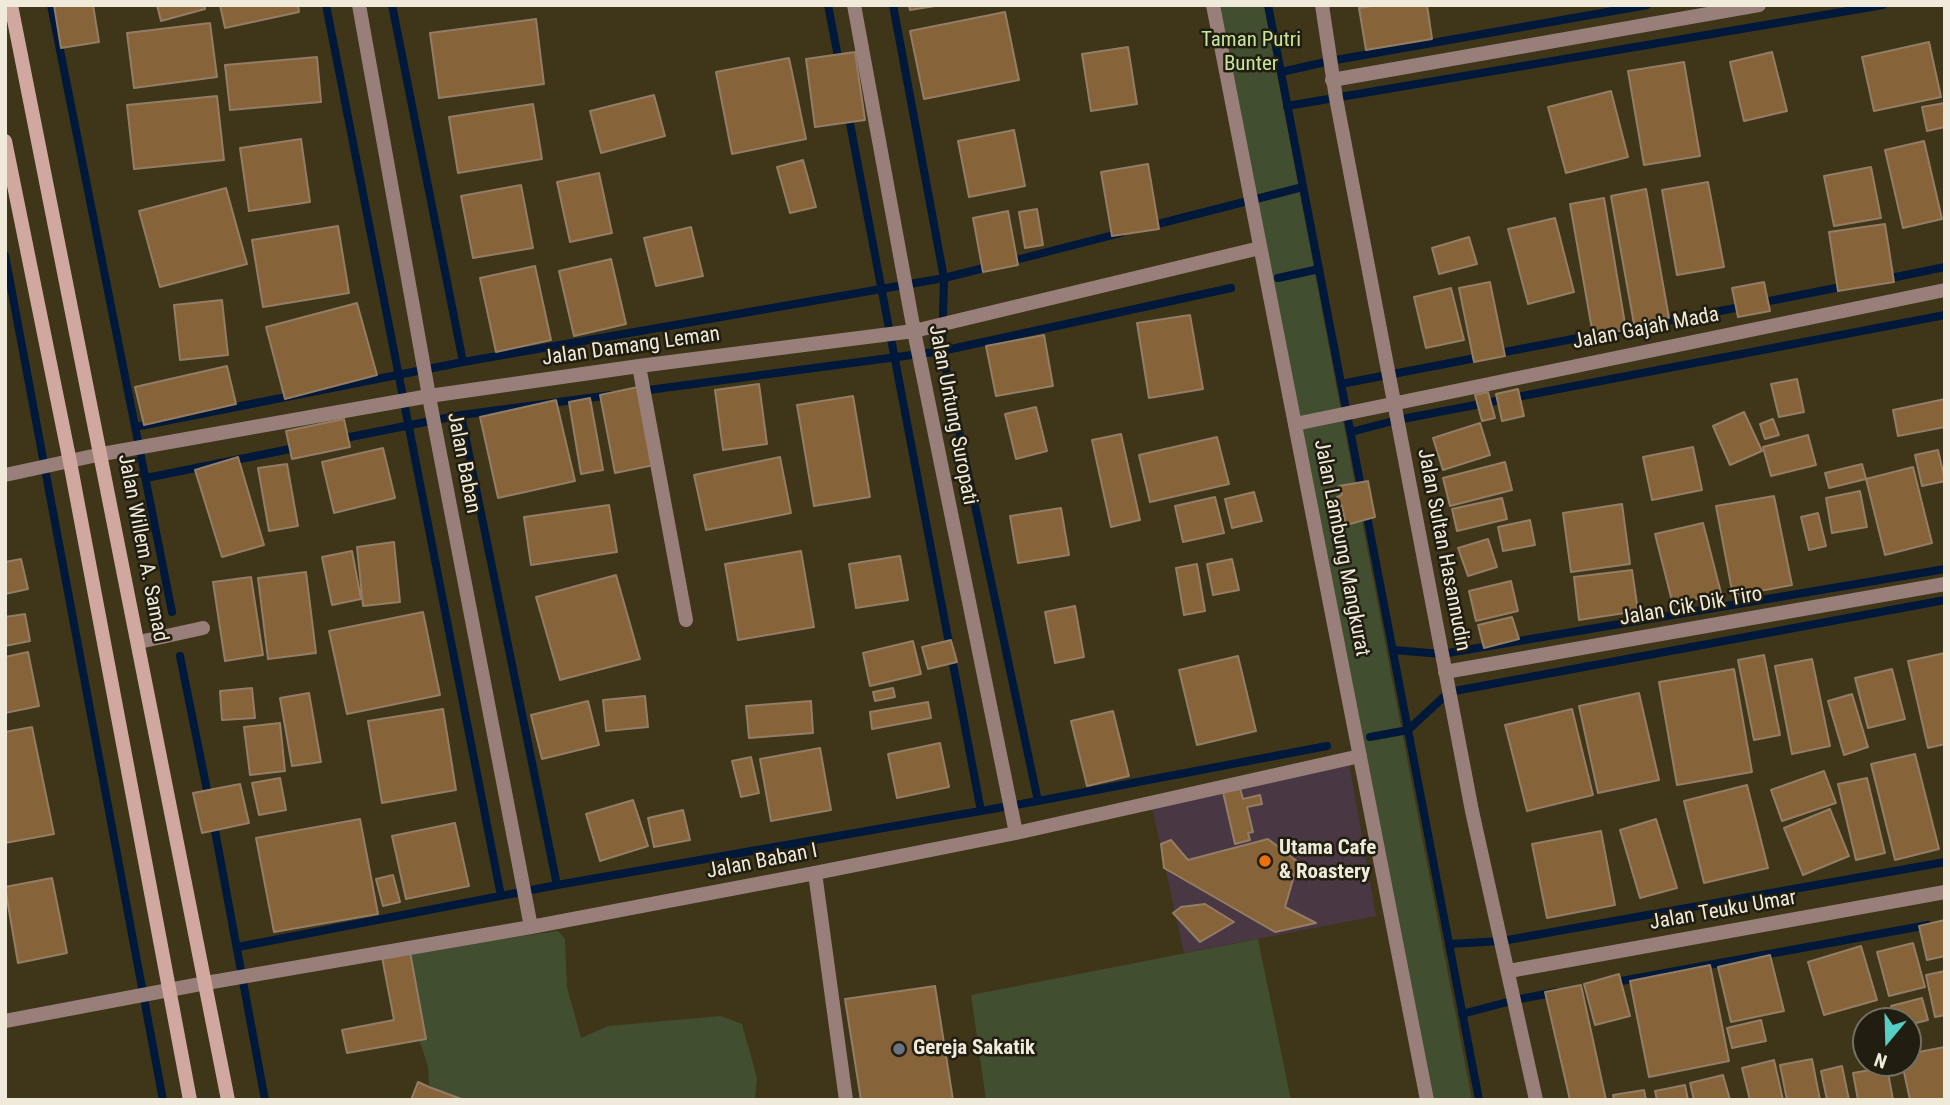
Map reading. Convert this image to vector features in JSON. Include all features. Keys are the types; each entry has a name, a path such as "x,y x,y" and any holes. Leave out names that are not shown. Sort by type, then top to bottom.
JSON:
{"main road":[{"name":"Jalan Willem A. Samad","path":"11,5 228,1100"},
{"path":"5,141 70,462 190,1100"}],"street":[{"name":"Jalan Baban","path":"359,5 430,402 531,927"},
{"name":"Jalan Untung Suropati","path":"854,5 915,331 1016,833"},
{"name":"Jalan Lambung Mangkurat","path":"1213,5 1427,1100"},
{"name":"Jalan Sultan Hasannudin","path":"1322,5 1332,79 1472,811 1536,1100"},
{"path":"1332,79 1759,5"},
{"name":"Jalan Damang Leman","path":"5,475 102,454 639,366 915,331 1260,248"},
{"name":"Jalan Gajah Mada","path":"1295,424 1945,290"},
{"path":"639,366 686,620"},
{"name":"Jalan Cik Dik Tiro","path":"1445,672 1945,584"},
{"path":"139,642 203,628"},
{"name":"Jalan Baban I","path":"5,1021 816,873 1016,833 1360,756"},
{"path":"816,873 846,1100"},
{"name":"Jalan Teuku Umar","path":"1509,971 1945,892"}],"shaded area":[{"name":"Utama Cafe & Roastery","path":"1349,763 1376,916 1184,953 1152,807"}],"green space":[{"name":"Taman Putri Bunter","path":"1220,5 1264,5 1472,1100 1433,1100"},
{"path":"558,931 565,939 567,987 581,1038 608,1026 721,1016 742,1024 757,1078 755,1100 464,1100 429,1087 428,1066 419,1040 410,952"},
{"path":"1258,939 1291,1100 986,1100 971,995"}],"building":[{"path":"54,5 93,5 99,42 61,48"},
{"path":"157,5 204,5 205,9 161,21"},
{"path":"220,5 298,5 299,12 225,28"},
{"path":"909,5 941,5 910,10"},
{"path":"1378,5 1427,5 1432,39 1366,50 1359,8"},
{"path":"1005,12 1019,80 924,99 910,31"},
{"path":"536,19 544,84 439,98 430,33"},
{"path":"210,23 217,77 134,88 127,33"},
{"path":"1929,42 1941,97 1874,111 1862,57"},
{"path":"1128,47 1137,104 1091,111 1082,54"},
{"path":"855,52 865,120 815,127 806,59"},
{"path":"1772,52 1787,111 1744,121 1730,62"},
{"path":"317,57 321,102 230,110 225,65"},
{"path":"789,58 806,139 732,154 716,72"},
{"path":"1684,62 1700,156 1644,165 1628,71"},
{"path":"1611,91 1628,157 1566,173 1548,107"},
{"path":"654,95 665,136 601,153 590,111"},
{"path":"217,96 224,160 134,169 127,105"},
{"path":"1945,103 1945,127 1927,131 1922,107"},
{"path":"533,104 542,159 458,173 449,117"},
{"path":"1014,130 1025,186 969,197 958,141"},
{"path":"301,139 310,202 249,211 240,148"},
{"path":"1924,141 1942,219 1903,228 1885,150"},
{"path":"803,160 816,207 790,213 777,167"},
{"path":"1148,164 1159,229 1112,236 1101,172"},
{"path":"1871,167 1881,218 1834,226 1824,176"},
{"path":"599,173 612,233 570,242 557,182"},
{"path":"1708,182 1724,267 1677,275 1662,190"},
{"path":"521,185 533,248 473,258 461,196"},
{"path":"226,188 247,264 160,287 139,211"},
{"path":"1646,189 1669,318 1634,324 1611,196"},
{"path":"1604,198 1626,330 1593,335 1570,204"},
{"path":"1037,209 1043,245 1025,248 1019,212"},
{"path":"1008,211 1018,265 983,272 973,218"},
{"path":"1555,218 1574,292 1528,304 1508,229"},
{"path":"1885,224 1894,282 1838,291 1829,232"},
{"path":"338,226 349,293 263,307 252,240"},
{"path":"691,227 703,276 656,286 644,238"},
{"path":"1469,237 1477,264 1439,274 1432,248"},
{"path":"611,259 626,324 574,336 559,271"},
{"path":"535,266 551,340 496,352 480,278"},
{"path":"1490,282 1505,356 1474,362 1459,288"},
{"path":"1764,282 1770,311 1738,317 1732,288"},
{"path":"1451,288 1464,340 1426,348 1414,297"},
{"path":"222,300 228,355 180,360 174,305"},
{"path":"357,303 377,375 285,399 266,327"},
{"path":"1190,315 1203,389 1149,398 1137,323"},
{"path":"1044,335 1053,386 996,396 986,346"},
{"path":"227,366 236,404 144,425 135,387"},
{"path":"1797,379 1804,412 1779,417 1771,384"},
{"path":"759,384 767,444 723,450 715,390"},
{"path":"638,387 654,465 615,473 600,395"},
{"path":"1518,389 1524,416 1502,421 1496,394"},
{"path":"1488,392 1495,418 1482,421 1475,395"},
{"path":"853,396 870,497 814,506 797,405"},
{"path":"590,398 603,470 581,474 569,402"},
{"path":"1945,399 1945,427 1898,436 1893,410"},
{"path":"556,400 575,481 498,498 480,417"},
{"path":"1036,407 1047,451 1016,459 1005,414"},
{"path":"1744,412 1762,451 1730,465 1713,426"},
{"path":"344,419 350,447 292,459 286,431"},
{"path":"1773,419 1779,435 1765,439 1760,424"},
{"path":"1480,423 1490,455 1443,470 1433,438"},
{"path":"1121,434 1140,520 1111,527 1092,440"},
{"path":"1808,435 1816,465 1771,476 1763,447"},
{"path":"1217,437 1229,484 1150,502 1139,455"},
{"path":"1693,447 1702,490 1652,500 1643,457"},
{"path":"383,448 395,498 334,513 322,462"},
{"path":"1938,450 1945,481 1922,486 1915,455"},
{"path":"238,457 264,545 222,557 195,470"},
{"path":"780,457 791,513 706,530 694,475"},
{"path":"1505,462 1512,490 1450,506 1443,478"},
{"path":"287,464 298,526 269,531 258,468"},
{"path":"1862,464 1866,479 1829,488 1825,473"},
{"path":"1913,467 1932,543 1885,555 1866,479"},
{"path":"1368,481 1375,517 1346,525 1342,506 1338,505 1337,497 1342,495 1339,486"},
{"path":"1860,491 1867,527 1832,533 1826,498"},
{"path":"1254,492 1262,521 1232,528 1225,499"},
{"path":"1774,496 1792,585 1733,596 1716,506"},
{"path":"1215,497 1224,533 1183,542 1175,506"},
{"path":"1502,498 1507,519 1457,531 1452,509"},
{"path":"1622,504 1630,564 1571,572 1563,513"},
{"path":"609,505 617,552 531,565 524,517"},
{"path":"1061,508 1069,555 1018,563 1010,516"},
{"path":"1818,513 1826,546 1809,550 1801,517"},
{"path":"1530,520 1535,545 1503,551 1498,527"},
{"path":"1703,523 1721,593 1673,605 1655,534"},
{"path":"1488,539 1497,567 1468,576 1458,548"},
{"path":"394,542 400,602 363,606 357,547"},
{"path":"352,551 361,599 332,605 322,557"},
{"path":"801,551 814,627 738,640 725,564"},
{"path":"900,556 908,600 856,608 849,564"},
{"path":"21,559 28,589 5,594 5,562"},
{"path":"1232,559 1239,590 1213,595 1207,564"},
{"path":"1197,564 1205,611 1184,615 1176,568"},
{"path":"1632,570 1638,611 1579,620 1574,577"},
{"path":"306,572 316,653 268,659 258,578"},
{"path":"616,575 640,659 560,680 536,597"},
{"path":"251,577 263,655 225,661 213,582"},
{"path":"1511,581 1518,611 1476,621 1469,591"},
{"path":"1075,606 1084,657 1055,663 1045,612"},
{"path":"423,612 440,695 347,714 329,631"},
{"path":"25,614 30,641 5,646 5,617"},
{"path":"1512,617 1519,639 1484,648 1478,625"},
{"path":"951,640 957,662 928,669 922,647"},
{"path":"913,641 921,674 870,686 863,653"},
{"path":"28,652 39,706 5,713 5,657"},
{"path":"1945,653 1945,744 1928,748 1908,661"},
{"path":"1764,655 1780,735 1754,740 1738,660"},
{"path":"1238,656 1256,731 1197,745 1179,670"},
{"path":"1812,659 1830,746 1792,754 1775,666"},
{"path":"1734,669 1752,772 1677,785 1659,682"},
{"path":"1892,669 1905,719 1868,728 1855,678"},
{"path":"252,688 255,718 222,720 220,691"},
{"path":"893,688 895,697 875,701 873,692"},
{"path":"309,693 321,762 292,766 280,698"},
{"path":"1639,693 1659,780 1598,793 1579,706"},
{"path":"1852,694 1868,747 1844,755 1828,701"},
{"path":"645,696 648,727 606,731 603,700"},
{"path":"588,701 599,745 542,759 531,715"},
{"path":"811,701 813,733 749,738 746,706"},
{"path":"928,702 931,718 872,729 870,712"},
{"path":"443,709 456,790 382,803 368,721"},
{"path":"1572,709 1593,795 1527,811 1505,725"},
{"path":"1113,711 1129,776 1087,786 1071,721"},
{"path":"280,723 285,771 250,775 244,727"},
{"path":"32,727 54,834 5,843 5,732"},
{"path":"940,743 949,787 897,798 888,754"},
{"path":"820,748 831,810 771,821 760,759"},
{"path":"1915,754 1939,849 1895,860 1871,764"},
{"path":"751,757 759,793 741,797 732,761"},
{"path":"1824,771 1836,803 1782,821 1771,790"},
{"path":"280,778 286,810 259,815 252,783"},
{"path":"1867,778 1885,853 1856,860 1838,784"},
{"path":"240,784 249,823 202,833 193,793"},
{"path":"1747,785 1768,868 1704,883 1684,801"},
{"path":"1240,788 1243,799 1260,795 1262,804 1247,807 1253,832 1248,833 1250,840 1235,844 1223,792"},
{"path":"633,800 648,846 600,861 586,814"},
{"path":"1830,809 1849,856 1803,875 1784,828"},
{"path":"683,810 690,840 654,847 648,818"},
{"path":"360,819 378,914 274,932 256,838"},
{"path":"1656,819 1677,888 1640,898 1620,830"},
{"path":"455,823 469,886 406,899 392,836"},
{"path":"1601,831 1615,905 1547,918 1532,844"},
{"path":"1268,839 1298,862 1285,907 1316,923 1275,932 1164,868 1161,844 1171,840 1188,860"},
{"path":"393,875 400,902 383,906 376,879"},
{"path":"52,878 67,953 18,963 5,887"},
{"path":"1205,904 1234,922 1200,942 1173,913 1181,907"},
{"path":"1945,920 1945,956 1927,960 1919,926"},
{"path":"1913,943 1925,987 1889,996 1877,952"},
{"path":"1861,946 1877,1000 1824,1015 1808,962"},
{"path":"410,952 426,1039 347,1053 342,1030 394,1020 382,957"},
{"path":"1770,955 1784,1011 1731,1022 1718,967"},
{"path":"1710,965 1729,1061 1649,1077 1630,981"},
{"path":"1945,971 1945,1015 1935,1017 1926,975"},
{"path":"1619,974 1630,1016 1595,1025 1584,984"},
{"path":"1581,985 1606,1100 1570,1100 1545,992"},
{"name":"Gereja Sakatik","path":"935,986 953,1100 861,1100 845,999"},
{"path":"1922,998 1928,1020 1922,1022 1922,1007 1891,1006"},
{"path":"1761,1020 1766,1041 1732,1048 1727,1028"},
{"path":"1945,1047 1945,1100 1910,1100 1905,1077 1922,1077 1922,1051"},
{"path":"1812,1059 1820,1100 1787,1100 1780,1065"},
{"path":"1774,1060 1783,1100 1750,1100 1742,1068"},
{"path":"1842,1066 1849,1100 1827,1100 1821,1071"},
{"path":"1723,1075 1730,1100 1694,1100 1690,1083"},
{"path":"1854,1077 1889,1077 1893,1100 1858,1100"},
{"path":"418,1082 429,1087 464,1100 411,1100"},
{"path":"1685,1085 1688,1100 1657,1100 1655,1091"},
{"path":"1644,1090 1646,1100 1614,1100 1613,1095"}],"waterway":[{"path":"51,5 172,612"},
{"path":"326,5 501,896"},
{"path":"392,5 463,362 944,278 942,351 641,391"},
{"path":"828,5 839,62"},
{"path":"893,5 944,278 992,266"},
{"path":"1268,5 1362,492"},
{"path":"1281,72 1647,5"},
{"path":"1287,106 1883,5"},
{"path":"848,113 981,811"},
{"path":"1150,226 1303,187"},
{"path":"1008,262 1121,233"},
{"path":"5,255 163,1100"},
{"path":"1886,279 1945,267"},
{"path":"1278,278 1319,269"},
{"path":"1759,303 1846,286"},
{"path":"1231,288 942,351 1038,801 1327,746"},
{"path":"1494,354 1746,306"},
{"path":"1351,432 1397,420 1945,315"},
{"path":"1341,384 1481,357"},
{"path":"135,427 463,362"},
{"path":"611,395 461,415 557,885 1038,801"},
{"path":"340,439 461,415"},
{"path":"146,478 300,447"},
{"path":"1366,511 1479,1100"},
{"path":"1393,650 1442,654 1945,569"},
{"path":"1370,737 1408,730 1449,692 1945,600"},
{"path":"180,656 209,800"},
{"path":"213,820 265,1100"},
{"path":"1449,944 1502,941 1945,862"},
{"path":"238,947 557,885"},
{"path":"1610,983 1928,925"},
{"path":"1462,1014 1556,992"}],"place":[{"name":"Utama Cafe & Roastery","path":"1265,861"},
{"name":"Gereja Sakatik","path":"899,1049"}]}
